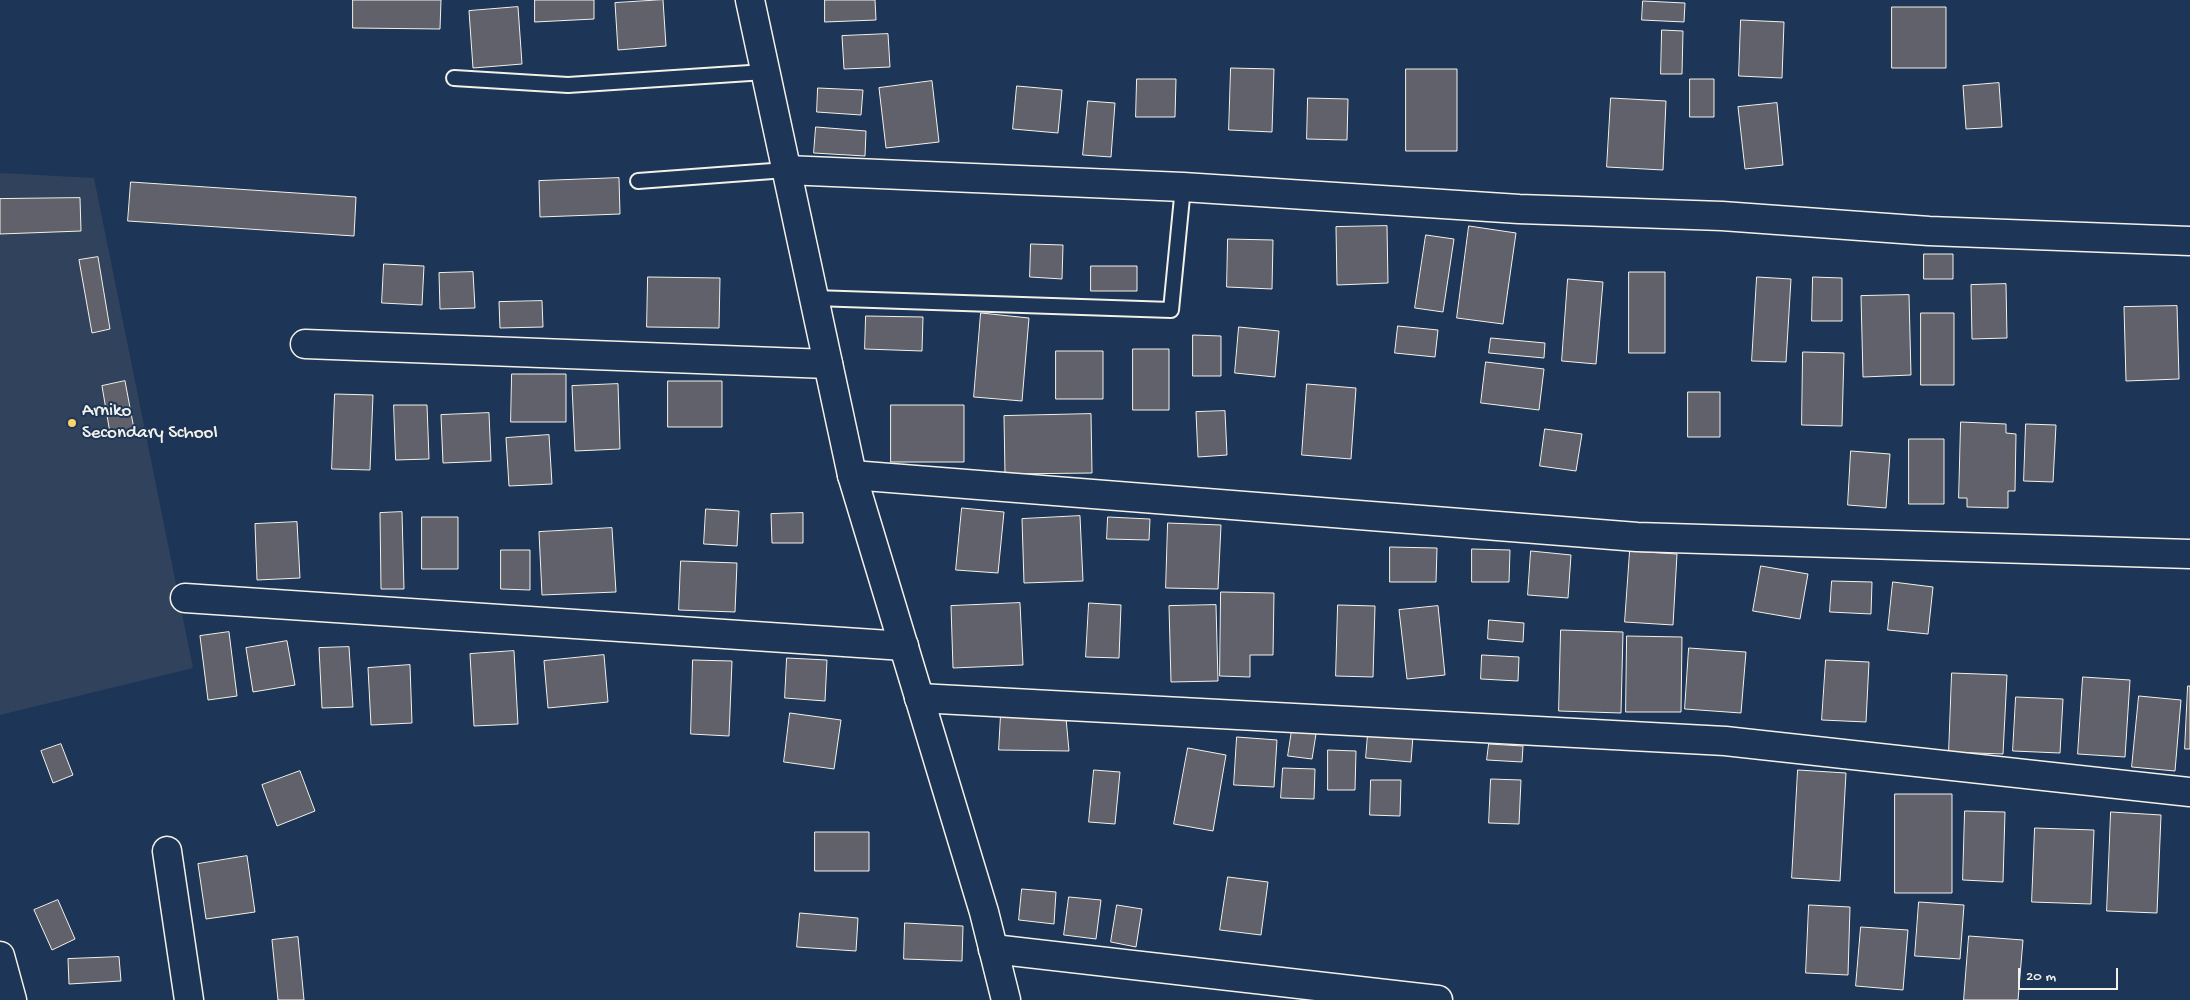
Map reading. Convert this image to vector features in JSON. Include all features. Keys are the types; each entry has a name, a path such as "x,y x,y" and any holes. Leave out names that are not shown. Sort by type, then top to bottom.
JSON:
{"street":[{"path":"750,0 852,475 984,912 1006,1000"},
{"path":"786,170 1183,187 1518,209 1722,216 1928,231 2190,241"},
{"path":"305,344 828,364"},
{"path":"852,475 1636,537 2190,554"},
{"path":"185,598 904,646"},
{"path":"919,698 1725,741 2190,792"},
{"path":"167,851 189,1000"},
{"path":"993,949 1438,1000"},
{"path":"0,956 12,1000"}],"lane":[{"path":"454,78 568,85 766,72"},
{"path":"638,181 786,170"},
{"path":"814,298 1171,310 1183,187"}],"shaded area":[{"name":"Arniko Secondary School","path":"0,173 94,178 193,668 0,715"}],"building":[{"path":"353,0 441,0 440,29 353,28"},
{"path":"535,0 594,0 594,19 535,22"},
{"path":"663,0 666,46 618,50 615,3"},
{"path":"825,0 875,0 876,20 825,22"},
{"path":"1643,1 1685,3 1684,22 1642,20"},
{"path":"518,7 522,64 473,68 469,11"},
{"path":"1892,7 1946,7 1946,68 1892,68"},
{"path":"1741,20 1784,22 1782,78 1739,76"},
{"path":"1662,30 1683,31 1682,74 1661,74"},
{"path":"888,34 890,67 844,69 842,36"},
{"path":"1231,68 1274,69 1272,132 1229,130"},
{"path":"1406,69 1457,69 1457,151 1406,151"},
{"path":"1137,79 1176,79 1175,117 1136,117"},
{"path":"1690,79 1714,79 1714,117 1690,117"},
{"path":"932,81 939,142 886,148 879,88"},
{"path":"1999,83 2002,127 1966,129 1963,86"},
{"path":"1017,86 1062,90 1058,133 1013,129"},
{"path":"818,88 863,90 861,115 817,112"},
{"path":"1308,98 1348,99 1347,140 1307,139"},
{"path":"1611,98 1666,101 1663,170 1607,167"},
{"path":"1088,101 1115,103 1111,157 1083,155"},
{"path":"1777,103 1783,165 1745,169 1738,107"},
{"path":"816,127 866,131 865,156 814,153"},
{"path":"619,178 620,214 540,217 539,181"},
{"path":"131,182 356,197 354,236 128,221"},
{"path":"80,198 81,231 0,234 0,199"},
{"path":"1387,226 1388,283 1337,285 1336,227"},
{"path":"1469,226 1516,233 1503,324 1457,318"},
{"path":"1426,235 1454,239 1443,312 1415,308"},
{"path":"1228,239 1273,240 1272,289 1227,287"},
{"path":"1031,244 1063,245 1062,279 1030,277"},
{"path":"1924,254 1953,254 1953,279 1924,279"},
{"path":"98,257 110,329 92,333 79,260"},
{"path":"384,264 424,266 422,305 382,303"},
{"path":"1091,266 1137,266 1137,291 1091,291"},
{"path":"473,272 475,308 440,309 439,273"},
{"path":"1629,272 1665,272 1665,353 1629,353"},
{"path":"648,277 720,278 719,328 647,327"},
{"path":"1757,277 1791,279 1786,362 1752,361"},
{"path":"1813,277 1842,278 1842,321 1812,321"},
{"path":"1568,279 1603,282 1596,364 1562,361"},
{"path":"2006,284 2007,338 1972,339 1971,285"},
{"path":"1909,295 1911,375 1863,377 1861,296"},
{"path":"542,301 543,327 500,328 499,302"},
{"path":"2177,306 2179,379 2126,381 2124,307"},
{"path":"981,313 1029,318 1022,401 974,397"},
{"path":"1921,313 1954,313 1954,385 1921,385"},
{"path":"866,316 923,317 922,351 865,349"},
{"path":"1398,326 1438,330 1435,357 1395,353"},
{"path":"1239,327 1279,331 1275,377 1235,373"},
{"path":"1193,335 1221,336 1221,376 1193,376"},
{"path":"1491,338 1545,343 1544,358 1489,353"},
{"path":"1133,349 1169,349 1169,410 1133,410"},
{"path":"1056,351 1103,351 1103,399 1056,399"},
{"path":"1803,352 1844,353 1842,426 1802,425"},
{"path":"1486,362 1544,369 1539,410 1481,403"},
{"path":"512,374 566,374 566,422 511,422"},
{"path":"125,381 134,429 110,433 102,386"},
{"path":"668,381 722,381 722,427 668,427"},
{"path":"618,384 620,449 575,451 572,386"},
{"path":"1307,384 1356,388 1351,459 1302,455"},
{"path":"1688,392 1720,392 1720,437 1688,437"},
{"path":"335,394 373,395 370,470 332,469"},
{"path":"394,405 427,405 429,459 396,460"},
{"path":"891,405 964,405 964,462 891,462"},
{"path":"1225,411 1227,455 1198,457 1196,412"},
{"path":"489,413 491,461 443,463 441,415"},
{"path":"1091,414 1092,473 1005,474 1004,416"},
{"path":"1961,422 2006,424 2006,433 2016,434 2015,491 2008,491 2008,508 1967,507 1967,498 1959,498"},
{"path":"2026,424 2056,425 2053,482 2024,481"},
{"path":"1545,429 1582,434 1576,471 1540,466"},
{"path":"549,435 552,484 509,486 506,438"},
{"path":"1909,439 1944,439 1944,504 1909,504"},
{"path":"1851,451 1890,454 1886,508 1848,505"},
{"path":"962,508 1004,512 998,573 956,570"},
{"path":"706,509 739,511 737,546 704,544"},
{"path":"402,512 404,589 381,589 380,513"},
{"path":"803,513 803,543 772,543 771,514"},
{"path":"1080,516 1083,581 1024,583 1022,519"},
{"path":"422,517 458,517 458,569 422,569"},
{"path":"1108,517 1150,519 1149,540 1107,539"},
{"path":"297,522 300,578 257,580 255,524"},
{"path":"1168,523 1221,525 1218,589 1166,588"},
{"path":"612,528 616,592 542,595 539,532"},
{"path":"1390,547 1437,548 1436,582 1390,582"},
{"path":"1472,549 1510,550 1509,582 1472,582"},
{"path":"501,550 530,550 530,590 501,589"},
{"path":"1531,551 1571,555 1568,598 1528,595"},
{"path":"1630,551 1677,554 1673,625 1625,622"},
{"path":"681,561 737,563 735,612 679,610"},
{"path":"1761,566 1808,574 1800,619 1753,611"},
{"path":"1832,581 1872,582 1871,614 1830,612"},
{"path":"1893,582 1933,587 1928,634 1888,630"},
{"path":"1221,592 1274,593 1273,655 1250,655 1250,677 1220,676"},
{"path":"1020,603 1023,665 953,668 951,606"},
{"path":"1089,603 1121,605 1119,658 1086,657"},
{"path":"1216,605 1218,681 1171,682 1169,606"},
{"path":"1338,605 1375,606 1373,677 1336,676"},
{"path":"1438,606 1445,675 1407,679 1399,610"},
{"path":"1489,620 1524,623 1523,642 1488,639"},
{"path":"1561,630 1623,632 1621,713 1559,711"},
{"path":"229,632 237,696 208,700 200,636"},
{"path":"1627,636 1682,637 1681,712 1626,712"},
{"path":"287,641 295,685 253,692 246,648"},
{"path":"349,647 353,707 322,708 319,648"},
{"path":"1689,648 1746,652 1741,713 1685,709"},
{"path":"514,651 518,724 474,726 470,654"},
{"path":"604,655 608,702 548,708 544,661"},
{"path":"1482,655 1519,657 1518,681 1481,679"},
{"path":"787,658 827,660 825,701 785,698"},
{"path":"693,660 732,661 729,736 691,734"},
{"path":"1826,660 1869,662 1866,722 1822,720"},
{"path":"410,665 412,723 371,725 368,668"},
{"path":"1952,673 2007,675 2003,754 1949,752"},
{"path":"2083,677 2130,680 2125,757 2078,754"},
{"path":"2188,686 2190,686 2190,749 2185,749"},
{"path":"2139,696 2181,700 2175,771 2132,767"},
{"path":"2016,697 2063,699 2060,753 2013,751"},
{"path":"790,713 841,720 834,769 784,762"},
{"path":"1001,714 1066,718 1069,751 999,750"},
{"path":"1292,730 1316,734 1312,759 1288,756"},
{"path":"1368,734 1413,736 1411,762 1366,758"},
{"path":"1237,737 1277,740 1274,787 1234,785"},
{"path":"61,744 73,775 53,783 41,751"},
{"path":"1489,744 1523,746 1522,762 1487,760"},
{"path":"1188,748 1226,755 1213,831 1174,824"},
{"path":"1328,750 1356,751 1355,790 1328,790"},
{"path":"1283,768 1315,769 1314,799 1281,798"},
{"path":"1094,770 1120,772 1115,824 1089,822"},
{"path":"1798,770 1846,773 1840,881 1792,878"},
{"path":"300,771 315,811 277,826 262,785"},
{"path":"1491,779 1521,780 1519,824 1489,823"},
{"path":"1371,780 1401,780 1400,816 1370,815"},
{"path":"1895,794 1952,794 1952,893 1895,893"},
{"path":"1965,811 2005,812 2003,882 1963,880"},
{"path":"2111,812 2161,815 2157,913 2107,911"},
{"path":"2035,828 2094,830 2091,904 2032,902"},
{"path":"815,832 869,832 869,871 815,871"},
{"path":"247,856 255,912 206,919 198,864"},
{"path":"1228,877 1268,882 1261,935 1220,930"},
{"path":"1022,889 1056,892 1054,924 1019,920"},
{"path":"1069,897 1101,900 1096,939 1064,935"},
{"path":"58,900 75,939 52,950 34,910"},
{"path":"1919,902 1964,905 1960,959 1915,956"},
{"path":"1117,905 1142,909 1136,947 1111,942"},
{"path":"1809,905 1850,907 1848,975 1806,973"},
{"path":"800,913 858,918 856,951 797,947"},
{"path":"905,923 963,926 962,961 904,959"},
{"path":"1861,927 1908,930 1903,990 1856,986"},
{"path":"1969,936 2023,940 2018,1000 1964,1000"},
{"path":"298,937 304,1000 278,1000 272,940"},
{"path":"119,957 121,981 69,984 68,959"}],"place":[{"name":"Arniko Secondary School","path":"72,423"}]}
